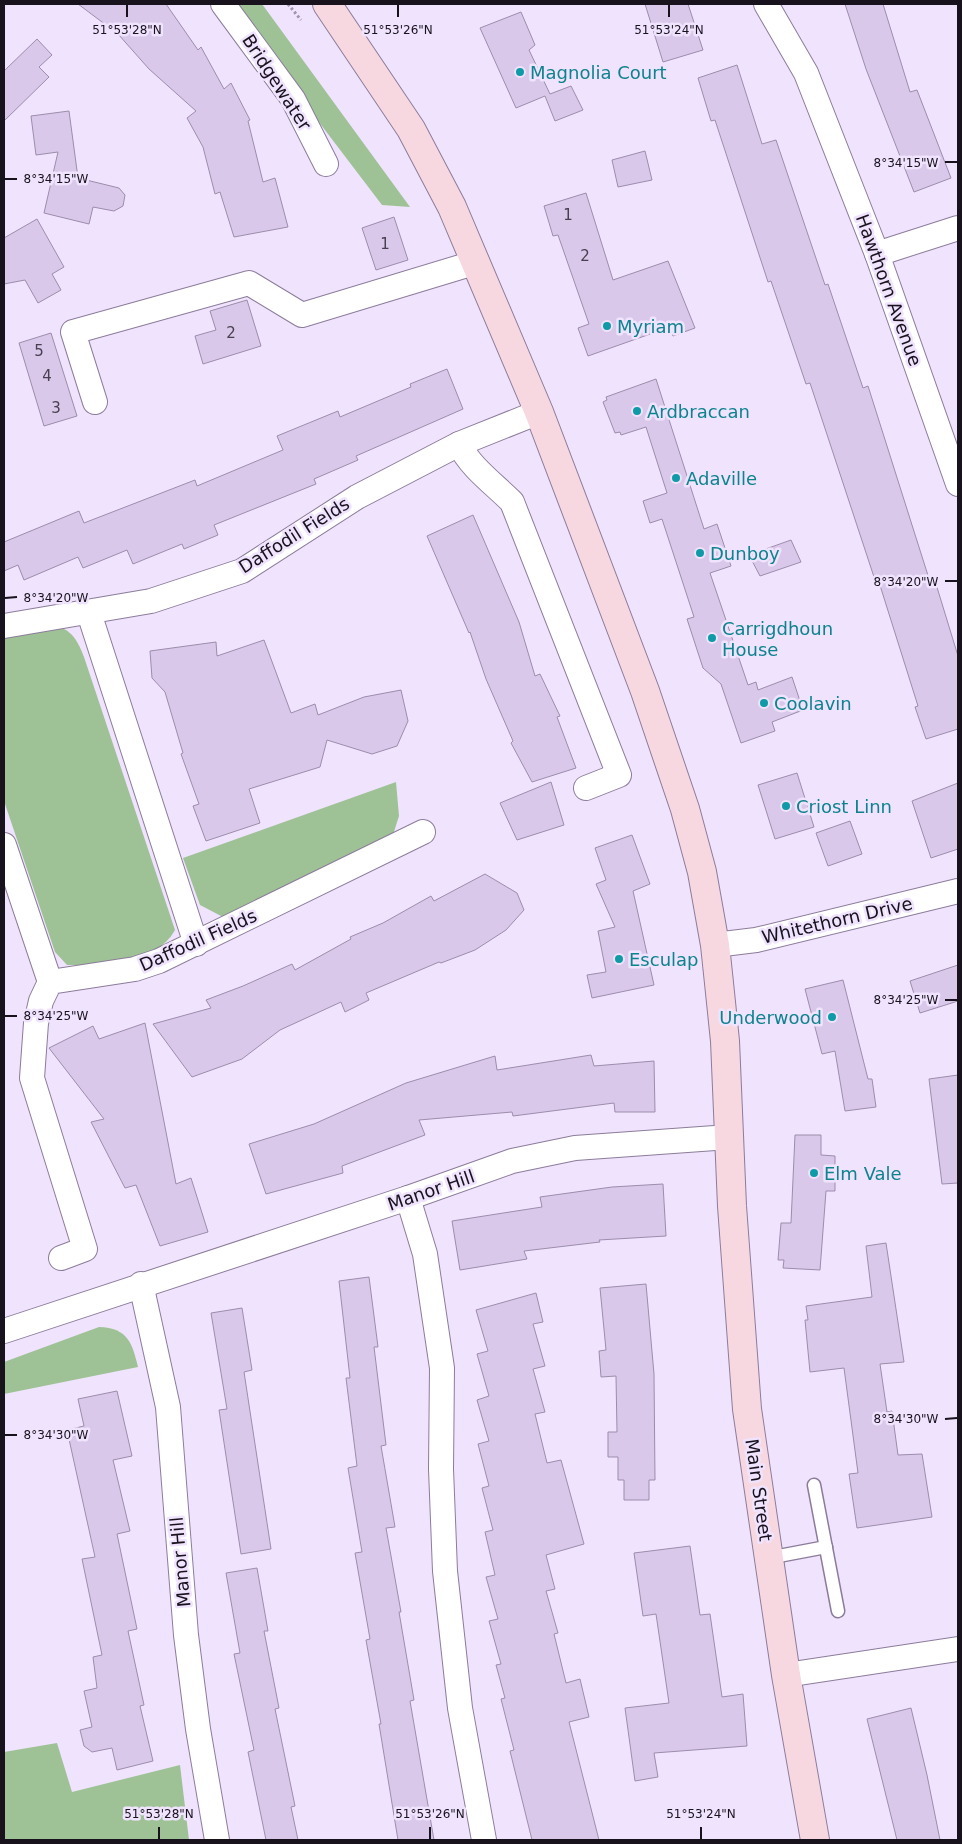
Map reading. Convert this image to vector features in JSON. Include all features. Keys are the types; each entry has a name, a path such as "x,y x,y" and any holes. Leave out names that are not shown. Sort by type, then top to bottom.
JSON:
{"main road":[{"name":"Main Street","path":"327,4 411,129 452,207 477,262 539,412 666,749 702,872 715,945 725,1041 732,1206 747,1409 786,1675 815,1840"}],"street":[{"name":"Bridgewater","path":"223,4 293,99 326,164"},
{"name":"Hawthorn Avenue","path":"766,4 797,56 816,97 877,254 958,484"},
{"path":"877,254 958,228"},
{"path":"95,402 73,332 249,283 302,315 477,262"},
{"name":"Daffodil Fields","path":"4,626 151,601 242,571 357,497 459,444 539,412"},
{"path":"459,444 467,460 487,476 512,502 619,776 586,788"},
{"path":"89,613 196,944"},
{"name":"Daffodil Fields","path":"50,982 135,969 196,944 423,832"},
{"path":"4,845 50,982 41,1001 36,1023 32,1078 85,1249 60,1258"},
{"name":"Whitethorn Drive","path":"715,945 756,940 958,891"},
{"name":"Manor Hill","path":"4,1331 512,1162 575,1148 729,1137"},
{"path":"408,1198 425,1254 442,1368 441,1469 445,1571 460,1708 484,1840"},
{"name":"Manor Hill","path":"141,1284 168,1407 186,1635 198,1729 217,1840"},
{"path":"786,1675 958,1649"}],"lane":[{"path":"814,1484 838,1611"},
{"path":"768,1558 826,1547"}],"green space":[{"path":"229,4 262,4 410,207 382,205"},
{"path":"57,626 71,634 84,657 175,930 166,942 155,950 127,961 67,965 55,952 4,801 4,636"},
{"path":"396,782 399,816 392,838 223,917 200,905 183,858"},
{"path":"99,1327 116,1330 127,1338 131,1344 138,1367 4,1394 4,1362"},
{"path":"57,1743 72,1792 180,1765 189,1840 4,1840 4,1752"}],"building":[{"path":"78,4 166,4 198,50 201,47 224,89 231,83 250,120 248,121 263,182 275,178 288,227 234,237 220,192 215,194 203,147 187,118 196,111 149,69 118,34"},
{"path":"645,4 688,4 703,50 663,62"},
{"path":"845,4 883,4 910,92 917,90 951,178 914,192 866,69"},
{"name":"Magnolia Court","path":"521,12 535,45 529,50 550,94 571,86 583,110 555,121 545,96 516,108 480,28"},
{"path":"37,39 52,55 39,67 49,77 4,121 4,71"},
{"path":"737,65 762,144 776,140 825,285 828,284 863,388 868,386 931,585 936,584 958,656 958,729 926,739 915,707 918,706 878,579 875,580 810,383 806,384 771,281 768,282 715,120 711,121 698,78"},
{"path":"69,111 78,178 119,188 125,195 123,206 114,211 93,207 89,224 44,213 58,152 36,155 31,116"},
{"path":"645,151 652,180 618,187 612,160"},
{"path":"586,193 613,280 668,261 695,328 673,336 670,327 588,356 578,328 589,324 558,235 553,236 544,206"},
{"path":"394,217 408,260 376,270 362,228"},
{"path":"37,219 64,267 52,274 61,290 38,303 25,280 4,284 4,238"},
{"path":"247,300 261,346 203,364 195,336 216,330 210,311"},
{"path":"51,333 77,416 44,426 19,343"},
{"path":"447,369 463,409 356,456 358,460 314,479 316,484 214,525 218,535 184,549 182,544 133,564 127,550 83,568 78,557 24,580 18,565 4,571 4,542 79,511 84,523 195,480 197,486 283,450 277,436 338,411 340,417 411,387 410,384"},
{"path":"656,379 704,529 717,524 731,566 710,573 748,685 756,682 758,690 792,677 803,710 772,722 775,731 741,743 721,684 703,668 687,619 694,617 662,519 650,523 643,501 667,493 646,427 621,435 620,432 615,433 603,402 607,400 606,397"},
{"path":"473,515 519,622 535,676 540,674 560,716 557,717 576,768 532,782 511,743 513,741 486,679 470,632 427,536"},
{"path":"791,540 801,562 760,576 749,555"},
{"path":"264,640 291,713 315,704 318,715 364,697 401,690 408,721 397,746 372,754 327,740 320,767 249,789 260,823 206,841 193,806 199,804 181,754 183,753 165,692 152,678 150,651 216,642 217,656"},
{"name":"Criost Linn","path":"797,773 814,827 775,839 758,785"},
{"path":"551,782 564,825 517,840 500,803"},
{"path":"958,783 958,849 931,858 912,801"},
{"path":"850,821 862,854 828,866 816,833"},
{"path":"632,835 650,884 633,891 654,985 592,998 587,975 606,972 598,931 615,927 596,884 606,880 595,848"},
{"path":"485,874 517,893 524,910 506,930 475,950 441,963 439,962 366,993 369,1000 345,1012 341,1002 280,1030 242,1059 192,1077 153,1024 211,1008 206,1000 292,964 295,970 351,939 350,937 383,923 431,896 434,901"},
{"path":"958,965 958,1001 920,1013 910,981"},
{"path":"843,980 868,1079 872,1079 876,1107 845,1111 835,1051 822,1054 805,989"},
{"path":"145,1023 176,1184 191,1178 208,1232 160,1246 136,1185 125,1188 91,1122 104,1119 49,1048 93,1026 99,1039"},
{"path":"591,1055 594,1066 654,1061 655,1112 615,1112 614,1103 513,1116 512,1112 419,1120 425,1135 342,1166 343,1173 266,1194 249,1144 314,1124 406,1083 495,1056 497,1070"},
{"path":"958,1075 958,1183 942,1184 929,1079"},
{"path":"795,1135 821,1135 821,1155 835,1156 835,1191 826,1191 820,1270 783,1268 784,1260 778,1260 781,1223 791,1223"},
{"path":"663,1184 666,1236 599,1240 600,1242 524,1251 527,1259 460,1270 452,1221 542,1207 540,1197 612,1187"},
{"path":"886,1243 904,1362 880,1364 887,1412 892,1411 898,1455 922,1454 932,1517 857,1528 849,1474 858,1473 844,1368 810,1372 805,1320 808,1320 806,1306 872,1297 866,1246"},
{"path":"369,1277 378,1347 374,1347 386,1445 381,1446 395,1527 386,1528 414,1700 410,1701 434,1840 398,1840 379,1724 381,1724 366,1640 370,1639 355,1553 362,1552 348,1468 357,1466 346,1378 350,1378 339,1281"},
{"path":"646,1284 654,1374 655,1480 649,1480 649,1500 624,1500 624,1480 618,1480 618,1457 608,1457 608,1432 617,1432 616,1376 601,1377 599,1351 606,1350 600,1288"},
{"path":"536,1293 543,1322 533,1324 545,1366 533,1369 545,1412 535,1414 547,1463 561,1460 584,1544 546,1555 555,1589 546,1591 558,1633 554,1634 566,1683 580,1679 589,1717 569,1722 599,1840 532,1840 510,1751 514,1750 501,1699 505,1698 496,1665 501,1664 489,1621 498,1619 486,1577 495,1575 485,1532 493,1530 482,1488 489,1486 478,1444 489,1441 477,1400 489,1396 477,1354 488,1351 476,1310"},
{"path":"242,1308 252,1370 244,1372 271,1549 241,1554 219,1410 227,1409 211,1313"},
{"path":"117,1391 132,1456 113,1460 130,1531 117,1534 137,1629 128,1631 144,1705 140,1706 153,1761 117,1770 112,1748 92,1752 84,1746 80,1730 92,1727 84,1691 97,1688 93,1657 102,1655 82,1559 95,1557 67,1430 84,1426 78,1399"},
{"path":"690,1546 700,1615 710,1614 722,1697 743,1694 747,1746 654,1753 658,1777 635,1781 625,1708 669,1703 656,1614 643,1616 634,1553"},
{"path":"257,1568 268,1631 264,1631 279,1708 275,1709 295,1806 291,1807 298,1840 266,1840 248,1752 254,1750 234,1654 240,1653 226,1573"},
{"path":"911,1708 940,1840 897,1840 867,1719"}],"place":[{"name":"Magnolia Court","path":"520,72"},
{"name":"Myriam","path":"607,326"},
{"name":"Ardbraccan","path":"637,411"},
{"name":"Adaville","path":"676,478"},
{"name":"Dunboy","path":"700,553"},
{"name":"Carrigdhoun House","path":"712,638"},
{"name":"Coolavin","path":"764,703"},
{"name":"Criost Linn","path":"786,806"},
{"name":"Esculap","path":"619,959"},
{"name":"Underwood","path":"832,1017"},
{"name":"Elm Vale","path":"814,1173"}]}
